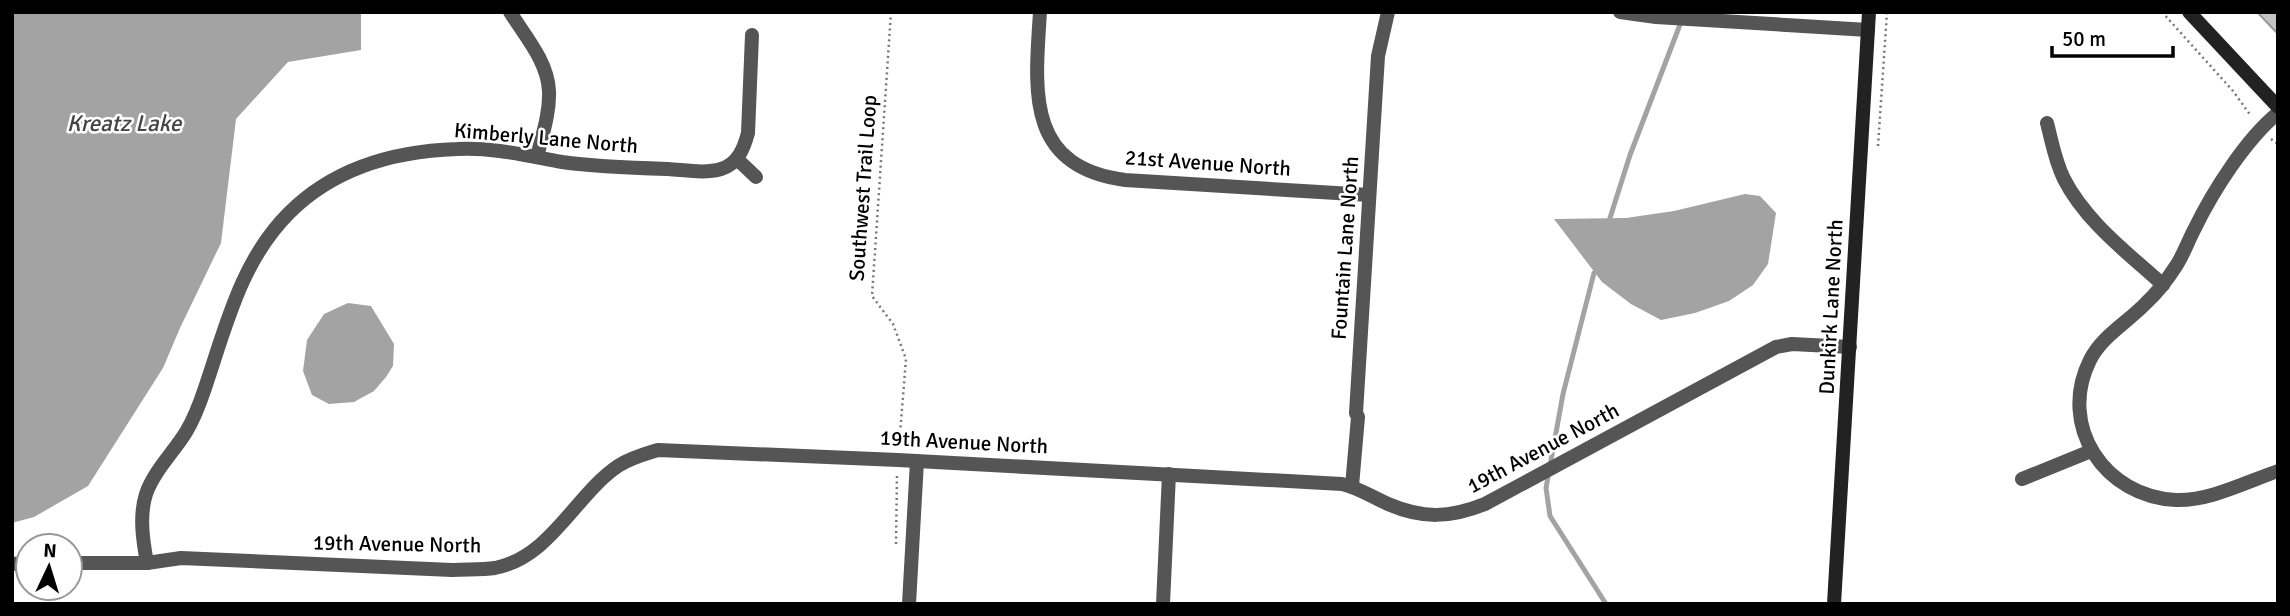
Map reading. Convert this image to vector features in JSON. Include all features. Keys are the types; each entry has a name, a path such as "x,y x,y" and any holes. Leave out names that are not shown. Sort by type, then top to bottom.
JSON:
{"street":[{"path":"510,12 537,54 550,90 537,157"},
{"name":"21st Avenue North","path":"1040,12 1037,101 1043,124 1055,145 1068,159 1105,177 1370,195"},
{"name":"Fountain Lane North","path":"1352,486 1378,56 1388,12"},
{"path":"1620,12 1656,17 1868,30"},
{"name":"Dunkirk Lane North","path":"1834,604 1869,12"},
{"path":"2189,12 2278,107"},
{"path":"752,35 748,133 744,148 737,159 756,177"},
{"path":"2278,113 2260,127 2220,183 2194,229 2182,257 2163,285 2105,340 2091,359 2083,381 2080,405 2082,429 2091,451 2107,471 2128,487 2152,497 2178,500 2205,497 2278,471"},
{"path":"2047,123 2055,157 2075,199 2090,217 2163,285"},
{"name":"Kimberly Lane North","path":"147,563 143,539 146,495 156,474 187,431 201,402 234,300 248,268 266,240 288,214 313,192 344,174 375,161 416,152 461,149 618,167 706,171 722,169 737,159"},
{"name":"19th Avenue North","path":"84,563 147,563 181,558 452,570 496,568 517,560 536,548 618,466 659,450 1329,483 1352,486 1410,512 1434,516 1461,514 1485,504 1776,347 1792,344 1850,347"},
{"path":"2022,479 2091,451"},
{"path":"909,604 918,461"},
{"path":"1163,604 1169,474"}],"path":[{"name":"Southwest Trail Loop","path":"891,12 872,296 893,324 906,359 900,440"},
{"path":"2162,12 2233,91 2252,117"},
{"path":"2270,138 2278,144"},
{"path":"896,548 897,470"}],"water":[{"name":"Kreatz Lake","path":"12,12 361,12 361,50 288,62 236,119 221,243 163,368 88,486 34,517 12,523"},
{"path":"1745,194 1760,196 1776,213 1768,264 1753,285 1729,301 1695,313 1661,320 1631,304 1602,282 1554,219 1626,218 1674,211"},
{"path":"348,303 371,306 394,344 393,366 374,391 354,402 329,404 312,395 303,371 307,340 324,314"}],"building":[{"path":"2257,12 2278,12 2278,34"}],"waterway":[{"path":"1610,218 1630,155 1681,22"},
{"path":"1594,273 1563,394 1546,488 1550,516 1606,604"}]}
